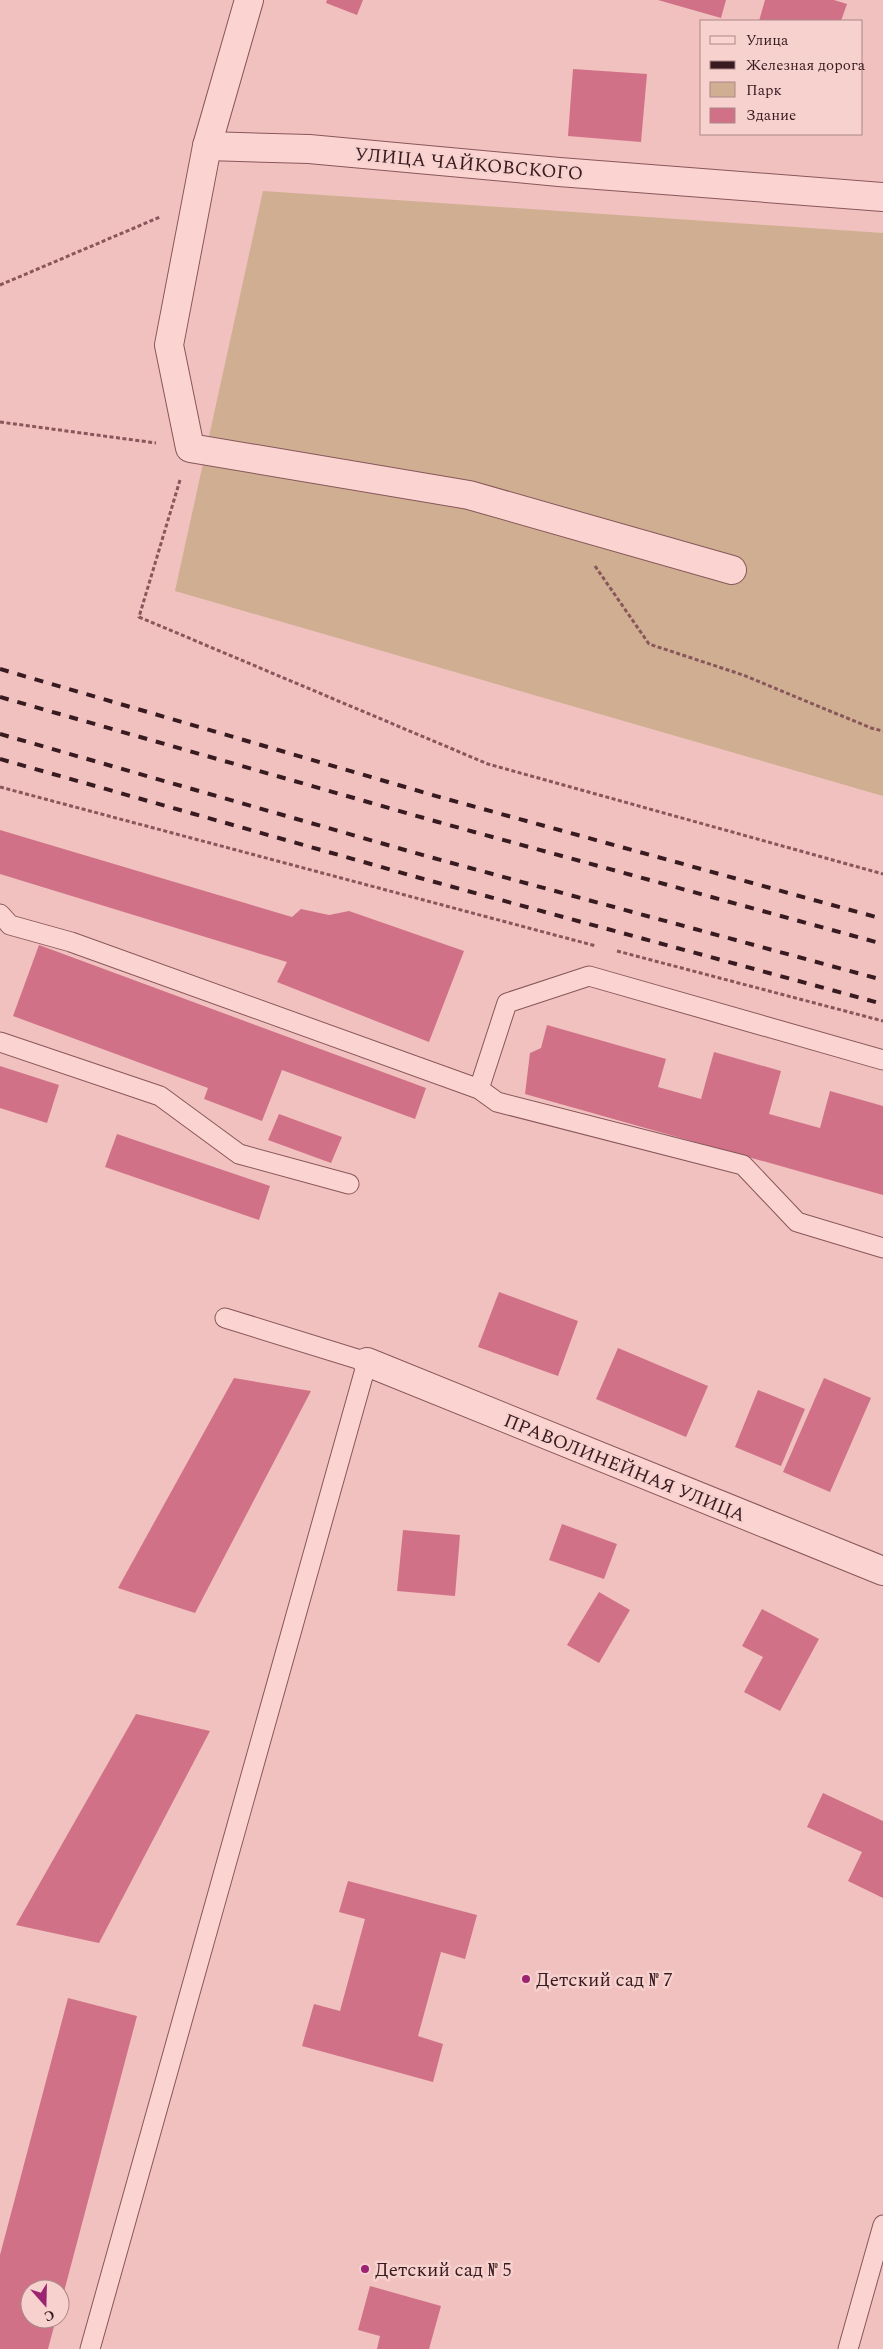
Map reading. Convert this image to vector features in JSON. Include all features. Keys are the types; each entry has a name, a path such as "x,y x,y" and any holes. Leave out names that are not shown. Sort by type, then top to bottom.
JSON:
{"street":[{"path":"249,0 207,146 169,345 190,448 468,494 732,570"},
{"name":"УЛИЦА ЧАЙКОВСКОГО","path":"207,146 309,149 559,172 883,197"},
{"name":"ПРАВОЛИНЕЙНАЯ УЛИЦА","path":"367,1362 883,1571"}],"lane":[{"path":"0,914 10,925 71,942 479,1089 497,1102 743,1166 798,1222 883,1248"},
{"path":"479,1089 507,1004 589,976 883,1060"},
{"path":"0,1042 160,1096 239,1154 349,1184"},
{"path":"90,2349 367,1362 225,1318"},
{"path":"848,2349 883,2225"}],"path":[{"path":"0,286 195,202"},
{"path":"0,422 190,448 139,617 488,764 883,874"},
{"path":"564,522 649,644 743,675 871,728 883,730"},
{"path":"0,787 604,948"},
{"path":"614,950 883,1021"}],"green space":[{"path":"263,191 883,233 883,796 175,591"}],"building":[{"path":"327,0 363,0 357,15 326,3"},
{"path":"658,0 726,0 721,18"},
{"path":"765,0 834,0 847,4 841,20 759,20"},
{"path":"573,69 647,74 641,142 568,136"},
{"path":"0,830 292,917 301,909 329,915 349,911 464,951 429,1042 277,982 287,962 0,874"},
{"path":"39,945 426,1088 415,1119 282,1070 262,1121 204,1099 208,1088 13,1016"},
{"path":"547,1025 666,1059 658,1087 701,1099 714,1052 781,1071 769,1114 820,1128 830,1091 883,1106 883,1195 525,1094 530,1053 541,1048"},
{"path":"0,1066 59,1085 47,1123 0,1108"},
{"path":"279,1114 342,1137 331,1163 268,1140"},
{"path":"117,1134 270,1186 259,1220 105,1167"},
{"path":"499,1292 578,1321 558,1376 478,1347"},
{"path":"618,1348 708,1386 686,1437 596,1399"},
{"path":"234,1378 311,1391 195,1613 118,1588"},
{"path":"824,1378 871,1398 830,1492 783,1472"},
{"path":"758,1390 805,1409 781,1466 735,1447"},
{"path":"562,1524 617,1544 604,1579 549,1560"},
{"path":"403,1530 460,1535 455,1596 397,1591"},
{"path":"599,1592 630,1610 599,1663 567,1645"},
{"path":"762,1609 819,1639 780,1711 744,1692 763,1657 742,1646"},
{"path":"136,1714 210,1731 99,1943 16,1925"},
{"path":"823,1793 883,1821 883,1898 848,1881 862,1852 807,1827"},
{"path":"348,1881 477,1915 465,1959 441,1952 418,2036 443,2044 433,2082 302,2046 314,2004 340,2011 365,1919 339,1912"},
{"path":"68,1998 137,2016 67,2279 20,2279 20,2329 53,2329 48,2349 0,2349 0,2255"},
{"path":"370,2286 441,2306 429,2349 377,2349 380,2336 358,2330"}],"railway":[{"path":"0,669 443,798 883,919"},
{"path":"0,697 438,822 883,944"},
{"path":"0,734 426,856 883,980"},
{"path":"0,759 420,878 883,1004"}],"place":[{"name":"Детский сад № 7","path":"526,1979"},
{"name":"Детский сад № 5","path":"365,2269"}]}
